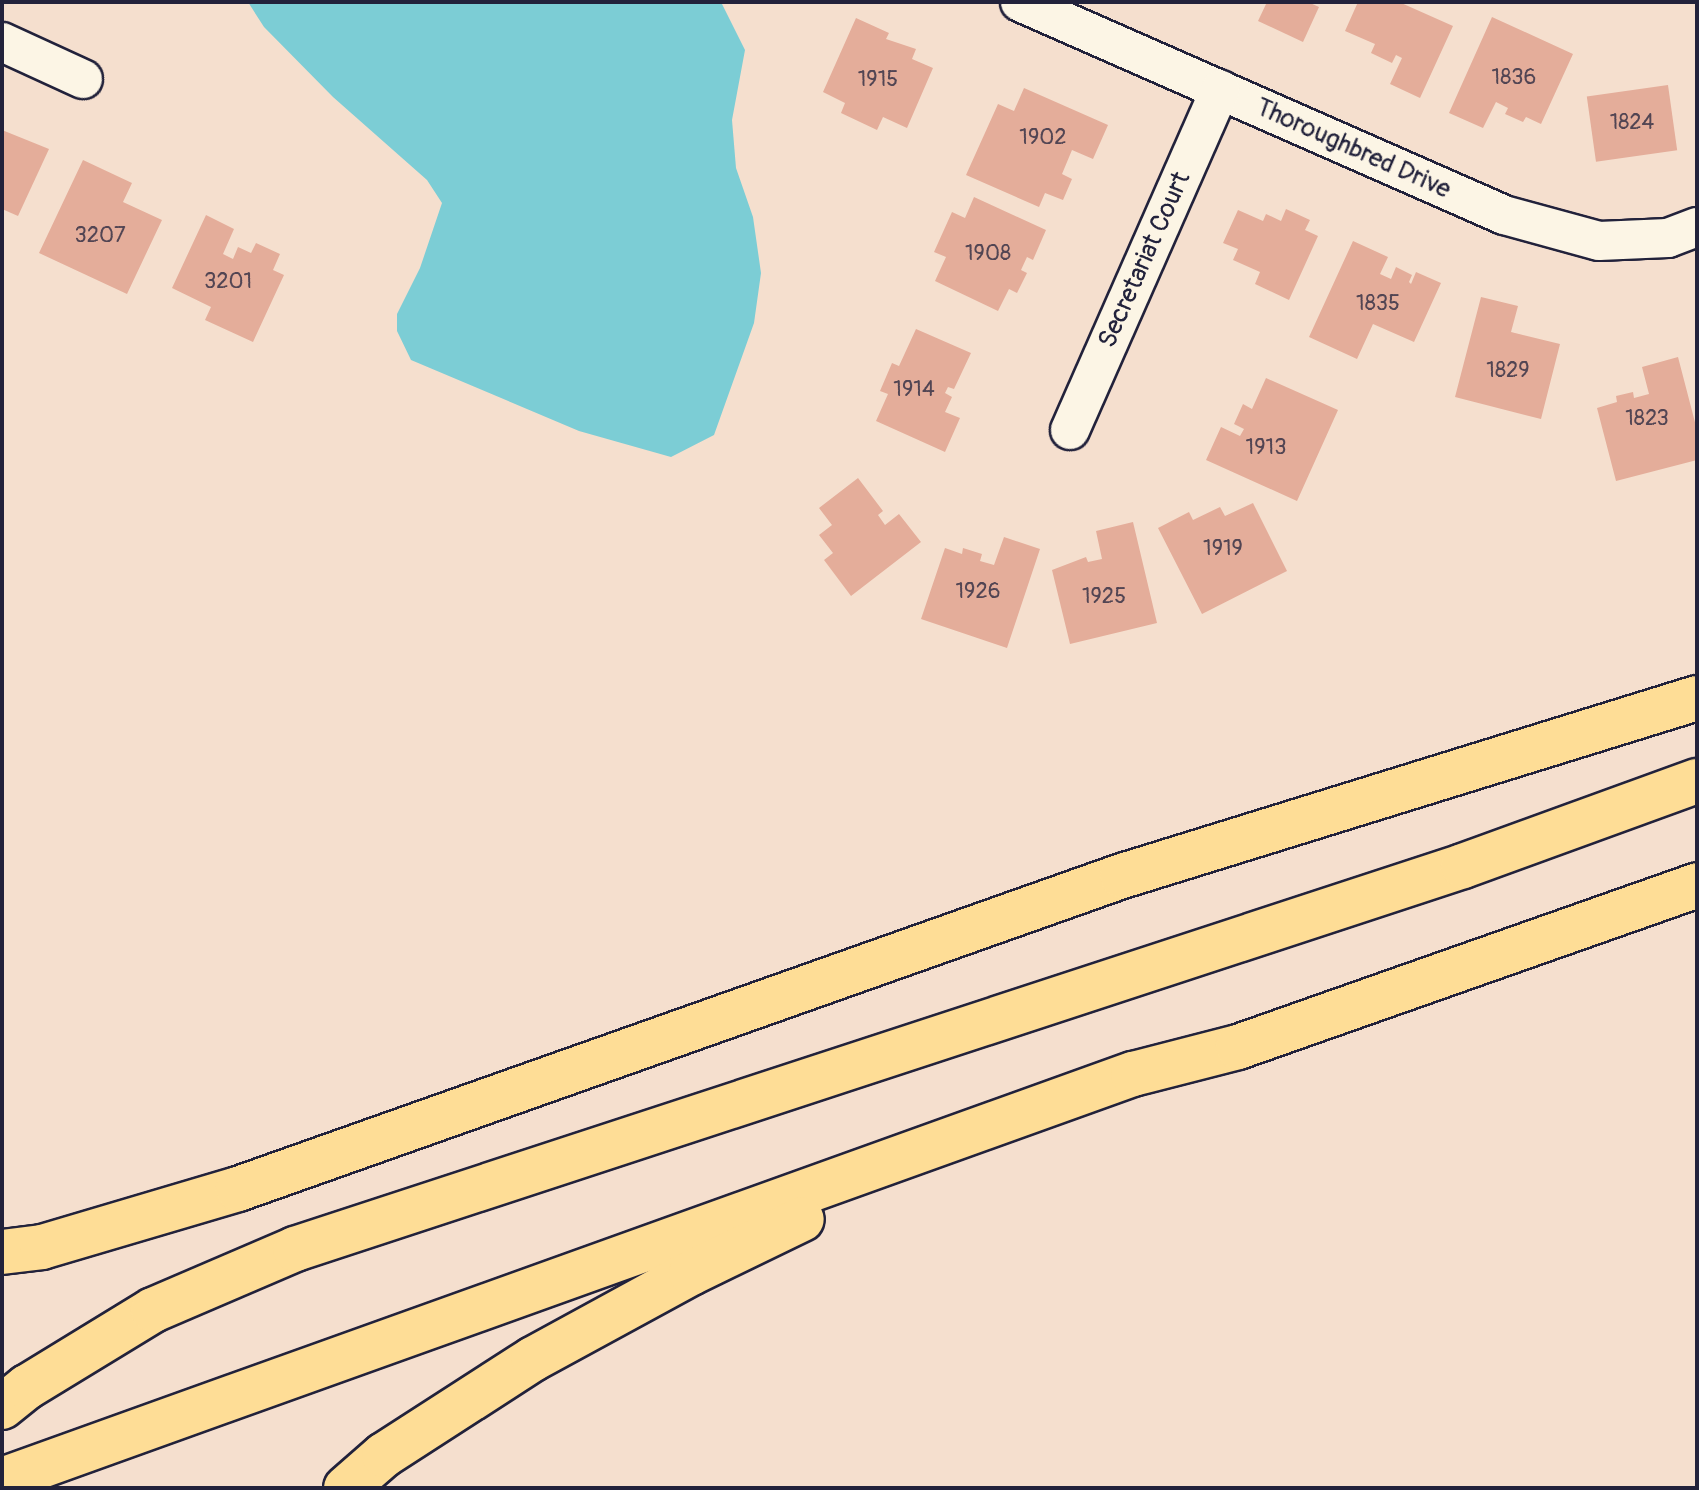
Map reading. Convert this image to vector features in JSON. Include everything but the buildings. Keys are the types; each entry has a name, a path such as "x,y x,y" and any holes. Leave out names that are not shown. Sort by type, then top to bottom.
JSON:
{"highway":[{"path":"2,1252 42,1247 238,1189 1122,876 1697,698"},
{"path":"15,1397 153,1310 295,1249 1463,866 1697,781"},
{"path":"2,1480 1133,1074 1238,1047 1697,885"},
{"path":"346,1488 384,1455 533,1359 704,1267 810,1215 1160,1095 1238,1047"}],"street":[{"name":"Thoroughbred Drive","path":"1020,2 1504,215 1599,241 1668,238 1697,227"},
{"path":"2,42 83,79"},
{"name":"Secretariat Court","path":"1070,430 1220,90"}],"water":[{"path":"248,2 721,2 745,50 732,120 736,168 753,217 761,273 754,323 714,435 671,457 579,431 411,360 397,331 397,314 420,268 442,203 427,180 333,97 264,27"}]}
